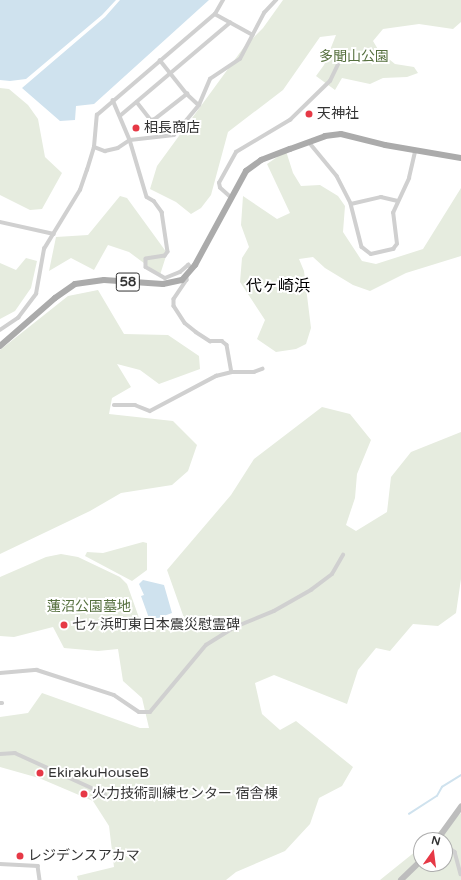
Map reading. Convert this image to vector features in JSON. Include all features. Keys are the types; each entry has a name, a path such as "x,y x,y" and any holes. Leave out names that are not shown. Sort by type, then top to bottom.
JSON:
{"main road":[{"name":"58","path":"0,346 54,298 75,284 104,280 163,284 176,282 186,276 193,268 230,197 249,168 261,160 325,136 341,134 414,151 461,158"}],"street":[{"path":"0,330 18,318 32,301 40,280 44,249 80,190 94,147 98,115 113,100 215,14 223,0"},
{"path":"94,147 104,151 118,148 130,140 174,135 199,105 210,79 240,59 264,13 276,0"},
{"path":"215,14 230,24 253,35"},
{"path":"121,115 230,24"},
{"path":"230,197 220,188 220,183 236,152 290,120 330,81 342,56"},
{"path":"160,60 172,73 187,94 199,105"},
{"path":"137,102 150,120 155,119 187,94"},
{"path":"113,100 121,115 130,140 147,197 154,201 162,212 168,252 165,256 146,259 145,265 153,273 165,278 180,272 188,265 193,268"},
{"path":"309,142 338,176 351,204 362,247 371,254 376,254 393,248 396,244 393,213 409,178 414,151"},
{"path":"351,204 380,197 398,201"},
{"path":"0,222 54,234"},
{"path":"186,276 187,280 174,299 174,306 185,324 210,341 222,341 227,345 232,372"},
{"path":"114,405 136,405 150,411 216,376 232,372 254,372 262,369"},
{"path":"0,673 37,670 114,695 139,712 150,712 206,645 235,627 274,611 311,590 332,574 343,555"},
{"path":"0,754 15,753 105,794"},
{"path":"443,832 461,807"},
{"path":"453,851 455,852 461,874"},
{"path":"0,864 38,866 40,880"},
{"path":"401,880 413,869"}],"green space":[{"name":"多聞山公園","path":"283,0 461,0 461,22 453,29 419,24 383,29 373,41 379,51 395,64 414,67 418,73 407,77 383,78 370,84 342,78 335,90 316,76 324,65 336,35 320,37 283,90 228,132 211,195 201,208 191,214 176,202 150,189 157,166 244,47 263,28"},
{"path":"0,88 9,89 28,105 38,119 45,157 62,173 42,209 30,210 0,195"},
{"path":"286,151 293,173 301,186 320,185 338,196 345,206 343,232 362,261 376,264 423,249 461,188 461,256 406,273 370,291 353,285 325,268 313,257 299,259 304,271 311,328 306,344 296,349 276,352 257,339 265,320 240,282 242,258 249,247 241,225 243,196 277,219 290,213 267,164"},
{"path":"120,196 127,198 167,253 160,275 129,252 108,245 94,270 71,258 49,271 56,237 88,235"},
{"path":"26,258 37,261 31,288 15,311 0,319 0,263 16,270"},
{"path":"98,290 124,334 168,335 199,356 200,369 159,384 140,370 117,364 131,387 112,398 109,414 173,421 197,445 188,471 172,485 121,493 90,511 0,554 0,350 68,296"},
{"name":"蓮沼公園墓地","path":"322,407 350,414 371,440 357,474 355,498 346,525 356,531 387,512 391,477 411,452 461,432 461,579 456,613 438,626 413,624 390,651 376,648 358,670 347,704 274,675 255,683 262,714 280,730 296,721 353,767 342,786 319,798 310,824 285,851 236,872 226,880 78,880 77,876 114,867 109,826 93,801 39,778 0,767 0,717 28,713 42,693 140,728 149,728 142,698 123,681 118,649 98,651 64,648 53,627 14,637 0,636 0,577 46,557 61,554 78,557 120,577 127,584 143,629 184,618 167,570 231,495 254,459"},
{"path":"143,542 147,543 147,570 132,581 85,556 87,552 103,553"},
{"path":"461,813 461,880 380,880 413,853 413,872 453,872 453,832 438,832"}],"water":[{"path":"0,0 116,0 102,15 26,79 10,81 0,80"},
{"path":"120,0 209,0 94,104 76,106 75,120 60,121 22,88 105,17"},
{"path":"143,580 164,585 172,613 150,621 141,596 144,595 139,584"}],"waterway":[{"path":"409,814 437,796 442,787 461,775"}],"place":[{"name":"天神社","path":"309,114"},
{"name":"相長商店","path":"136,128"},
{"name":"七ヶ浜町東日本震災慰霊碑","path":"64,625"},
{"name":"EkirakuHouseB","path":"40,773"},
{"name":"火力技術訓練センター 宿舎棟","path":"84,794"},
{"name":"レジデンスアカマ","path":"20,856"}],"district":[{"name":"代ヶ崎浜","path":"278,286"}]}
